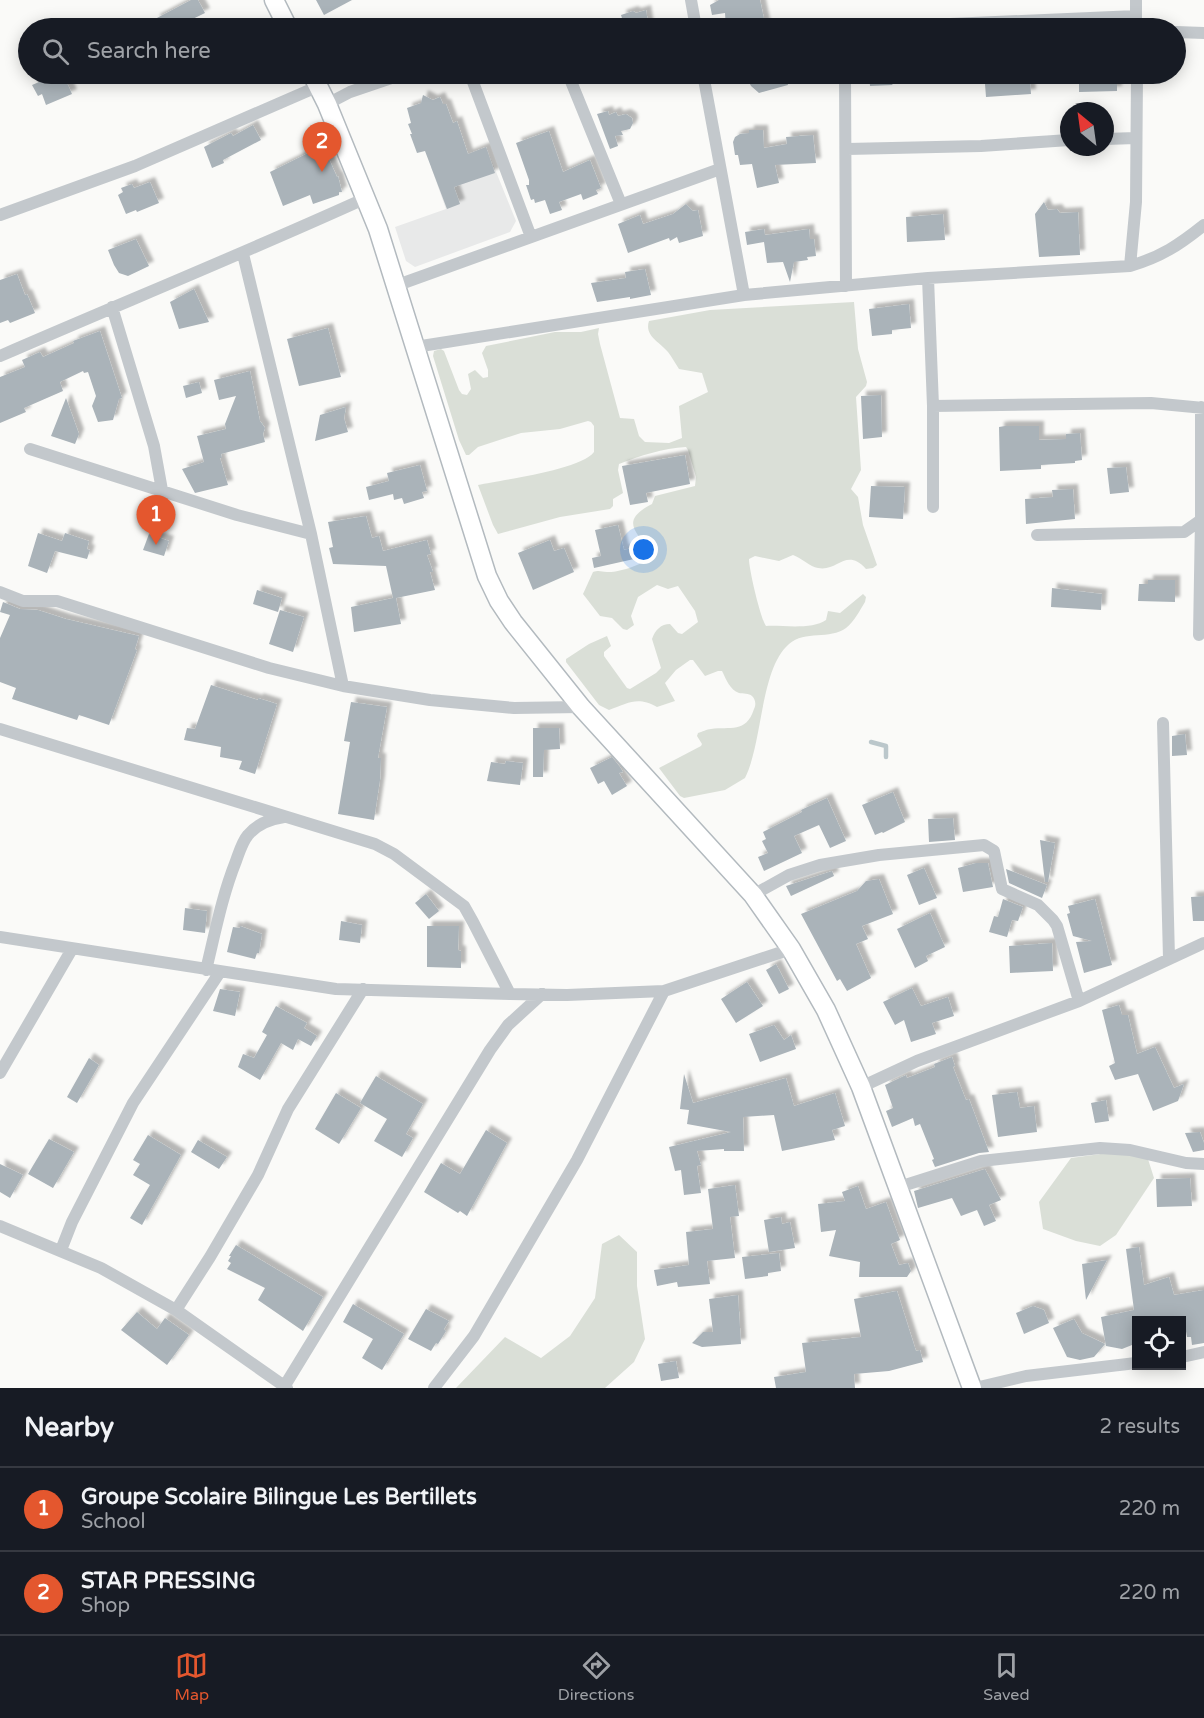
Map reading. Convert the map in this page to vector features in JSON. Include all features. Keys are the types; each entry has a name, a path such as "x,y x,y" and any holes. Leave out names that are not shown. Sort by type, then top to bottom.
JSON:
{"main road":[{"path":"274,0 283,18"},
{"path":"318,84 366,198 487,576 499,601 581,707 753,895 791,950 826,1010 861,1087 973,1388"}],"street":[{"path":"691,0 694,18"},
{"path":"1136,0 1136,18"},
{"path":"1186,32 1204,33"},
{"path":"0,215 135,166 308,84"},
{"path":"327,104 350,92 374,84"},
{"path":"474,84 531,237"},
{"path":"572,84 621,204"},
{"path":"705,84 744,295"},
{"path":"845,84 846,286"},
{"path":"1130,266 1136,201 1137,84"},
{"path":"1114,139 1137,138"},
{"path":"847,149 981,146 1060,141"},
{"path":"395,286 720,169"},
{"path":"0,356 112,307 243,254 366,198"},
{"path":"415,347 744,295 928,279 1130,266 1169,252 1204,225"},
{"path":"243,254 311,534 343,686"},
{"path":"928,279 933,406 933,507"},
{"path":"112,307 154,446 162,490"},
{"path":"933,406 1151,403 1202,408 1203,518 1199,636"},
{"path":"30,448 237,515 311,534"},
{"path":"1037,535 1184,532 1203,518"},
{"path":"0,591 23,601 57,602 268,668 343,686 430,700 514,708 581,707"},
{"path":"1163,723 1169,958"},
{"path":"0,729 375,844 394,854 464,906 510,994"},
{"path":"206,970 225,889 245,838 263,823 273,818 286,817"},
{"path":"753,895 789,875 819,865 889,854 984,845 994,851 1002,889 1038,905 1058,926 1079,1001"},
{"path":"0,937 336,989 510,994 664,991 791,950"},
{"path":"861,1087 917,1061 1079,1001 1204,943"},
{"path":"0,1073 72,949"},
{"path":"61,1250 72,1222 133,1103 220,972"},
{"path":"176,1310 258,1175 288,1109 363,989"},
{"path":"434,1388 474,1336 577,1160 664,991"},
{"path":"0,1226 61,1250 101,1269 176,1310 286,1387 490,1050 508,1025 542,994"},
{"path":"899,1187 981,1161 1100,1148 1130,1150 1186,1163 1204,1164"},
{"path":"1186,1356 1204,1352"},
{"path":"973,1388 1026,1376 1132,1364"}],"shaded area":[{"path":"486,147 516,221 510,232 415,267 406,261 395,227 446,209 431,167"},
{"path":"854,302 858,349 867,382 856,397 861,470 851,489 858,497 863,525 877,565 866,569 853,560 847,560 831,567 818,568 793,555 779,561 755,556 749,559 761,615 766,626 813,625 826,620 828,611 840,613 863,594 866,597 865,602 854,619 840,632 802,637 789,644 780,655 772,670 751,763 745,778 725,790 684,798 659,768 701,746 698,733 709,729 742,726 751,717 755,706 753,698 749,694 739,693 733,689 722,671 705,676 693,660 690,660 676,670 665,683 675,701 657,707 638,701 609,710 599,705 566,659 589,644 607,636 611,646 604,652 604,656 630,689 661,668 652,639 659,628 670,624 682,634 698,622 695,611 678,586 668,589 657,585 638,597 631,616 634,625 627,630 612,618 600,616 583,594 593,572 612,572 638,565 651,555 635,531 634,520 636,515 652,504 655,496 695,486 696,477 688,450 686,447 669,449 619,464 618,470 623,493 613,499 613,506 610,509 560,517 498,534 478,485 557,469 586,458 594,452 594,426 588,421 560,429 521,433 478,447 466,455 459,440 433,356 434,351 441,349 444,351 459,390 462,394 467,395 471,389 468,374 475,370 483,378 488,377 482,353 486,346 555,332 581,332 599,328 600,344 620,418 634,419 639,436 645,442 669,443 682,438 679,406 708,392 702,373 679,369 668,352 651,335 649,321 710,310"},
{"path":"1108,1153 1147,1156 1154,1178 1116,1235 1100,1246 1076,1241 1043,1229 1039,1202 1071,1158"},
{"path":"619,1235 637,1252 637,1286 645,1339 634,1362 605,1388 456,1388 505,1337 541,1358 570,1336 595,1298 602,1244"}],"building":[{"path":"191,0 198,0 205,13 195,18 157,18"},
{"path":"316,0 352,0 324,15"},
{"path":"719,0 760,0 764,18 725,18 725,13 712,15 710,5"},
{"path":"646,10 647,18 622,18 621,15 633,11 636,13"},
{"path":"68,84 72,94 46,105 42,94 38,96 32,85"},
{"path":"750,84 788,85 759,93"},
{"path":"870,84 893,85 870,86"},
{"path":"985,84 1030,84 1031,94 986,97"},
{"path":"1079,84 1117,84 1117,91 1079,92"},
{"path":"423,95 433,100 440,97 443,104 446,104 453,123 457,121 468,154 486,147 495,173 454,187 460,204 447,209 425,151 417,153 410,134 412,134 408,124 411,123 407,108 421,103"},
{"path":"608,111 609,115 616,112 618,116 626,114 632,118 633,123 630,129 621,131 623,135 615,136 618,146 610,149 597,114"},
{"path":"253,125 261,140 212,168 204,147 231,133 233,136"},
{"path":"749,130 763,130 764,148 787,144 786,137 813,135 816,163 775,165 779,183 757,188 752,164 740,165 738,155 735,155 733,142 735,137 749,133"},
{"path":"549,131 563,172 590,160 601,188 596,190 598,194 583,200 581,194 559,202 562,210 550,214 545,200 535,203 534,199 531,200 526,185 529,185 529,180 516,143"},
{"path":"321,141 338,176 342,192 313,204 310,195 283,206 270,172 310,152 310,145"},
{"path":"150,182 159,203 126,214 118,195 123,192 121,188 132,184 134,188"},
{"path":"1044,202 1048,210 1057,209 1060,213 1078,212 1080,255 1039,257 1035,214"},
{"path":"686,204 693,211 698,210 703,236 679,243 677,237 670,241 669,238 628,253 618,224 640,215 643,224 673,214"},
{"path":"943,214 945,240 907,242 906,217"},
{"path":"764,229 765,235 809,229 810,239 814,239 816,256 794,262 790,282 783,262 767,263 764,242 747,245 745,232"},
{"path":"136,239 149,266 128,276 119,273 108,250"},
{"path":"645,269 651,295 597,302 591,283 626,278 625,272"},
{"path":"17,274 35,313 10,323 8,320 0,323 0,280"},
{"path":"194,289 209,322 179,329 170,302"},
{"path":"909,304 911,328 892,330 892,334 872,336 869,309"},
{"path":"328,328 341,377 299,386 287,339"},
{"path":"100,331 122,398 119,399 113,420 98,422 92,406 96,396 88,372 83,371 60,382 63,391 24,408 26,412 0,423 0,377 25,367 22,360 40,352 43,357 74,343 73,341"},
{"path":"250,371 260,421 265,428 263,434 265,442 221,454 222,458 220,458 228,485 195,493 182,469 204,462 197,436 226,429 225,424 236,396 219,400 214,380"},
{"path":"199,382 202,393 186,398 183,386"},
{"path":"881,395 882,437 863,439 861,396"},
{"path":"66,398 79,434 75,444 51,436"},
{"path":"346,407 344,418 348,432 315,441 320,415"},
{"path":"1039,426 1039,440 1066,439 1066,434 1080,433 1082,460 1075,461 1075,463 1041,465 1041,469 1000,471 999,427"},
{"path":"685,455 690,484 646,493 648,502 630,505 622,466"},
{"path":"420,465 427,491 422,492 424,498 404,504 402,498 394,500 393,494 369,500 366,487 389,481 387,473"},
{"path":"1126,467 1129,492 1110,494 1107,468"},
{"path":"871,486 905,487 903,519 869,517"},
{"path":"1073,489 1075,519 1026,524 1025,499 1053,497 1052,490"},
{"path":"366,516 372,538 379,536 383,551 427,540 431,554 427,555 433,572 430,572 435,590 396,598 401,624 354,632 351,607 393,598 386,566 333,564 329,548 333,547 328,522"},
{"path":"618,525 624,550 632,548 634,559 594,568 592,558 601,556 595,530"},
{"path":"38,533 62,541 65,533 89,541 87,549 90,550 87,559 55,551 47,573 28,566"},
{"path":"149,534 169,541 164,556 143,550"},
{"path":"550,540 554,551 564,548 574,572 533,590 518,553"},
{"path":"1148,580 1175,580 1175,602 1138,601 1139,584 1148,584"},
{"path":"1052,588 1102,594 1101,610 1051,607"},
{"path":"257,590 282,598 278,612 253,604"},
{"path":"3,602 20,609 38,610 139,636 135,649 137,650 109,725 79,715 77,720 12,699 16,688 0,682 0,638 10,615 0,612"},
{"path":"280,610 304,617 293,652 269,644"},
{"path":"211,685 277,704 255,774 239,769 242,761 220,757 221,747 184,740 187,728 195,729"},
{"path":"351,702 387,707 378,758 381,758 380,780 374,820 338,814 350,742 344,741"},
{"path":"533,728 559,728 560,749 544,750 543,777 533,777"},
{"path":"1185,734 1187,755 1172,756 1172,736"},
{"path":"612,757 623,772 619,773 627,786 612,795 604,781 598,784 590,768"},
{"path":"506,761 523,763 520,785 487,781 491,762 505,764"},
{"path":"893,792 905,822 875,835 862,805"},
{"path":"827,798 846,841 830,848 819,825 794,836 802,853 764,871 758,857 768,853 762,841 766,839 763,832"},
{"path":"953,818 955,840 929,842 928,819"},
{"path":"1040,840 1055,843 1048,882 1045,882"},
{"path":"976,863 988,863 993,887 963,892 958,868"},
{"path":"924,868 937,898 919,905 907,875"},
{"path":"1006,869 1047,885 1042,898 1009,883"},
{"path":"832,871 834,876 791,896 786,886"},
{"path":"879,879 893,914 862,926 868,939 856,944 871,978 847,991 840,979 837,981 801,914 857,891 866,881"},
{"path":"426,894 439,911 429,919 415,903"},
{"path":"1204,896 1204,921 1193,921 1191,897"},
{"path":"1003,899 1023,907 1018,921 1012,920 1007,937 989,932 994,916 998,917"},
{"path":"1095,899 1112,965 1084,973 1076,942 1092,941 1073,936 1067,914 1070,913 1068,906"},
{"path":"185,908 207,911 205,933 183,930"},
{"path":"930,913 945,947 926,956 928,961 915,968 897,929"},
{"path":"341,921 362,925 360,943 339,940"},
{"path":"240,926 262,934 259,953 255,959 227,952 233,927 240,928"},
{"path":"427,926 459,926 458,950 461,951 461,968 427,967"},
{"path":"1052,943 1053,971 1010,973 1009,946"},
{"path":"776,964 789,989 779,994 766,970"},
{"path":"747,982 763,1006 736,1023 721,999"},
{"path":"912,988 921,1006 948,997 954,1016 932,1023 936,1034 911,1042 904,1020 895,1025 883,1002"},
{"path":"220,989 240,992 235,1016 213,1011"},
{"path":"1119,1005 1122,1015 1128,1015 1137,1054 1155,1047 1174,1088 1184,1084 1178,1101 1153,1111 1138,1074 1115,1080 1109,1066 1115,1063 1102,1010"},
{"path":"276,1006 307,1023 304,1028 317,1036 311,1046 298,1039 293,1050 281,1043 260,1080 238,1067 243,1054 254,1058 267,1035 262,1032"},
{"path":"774,1025 784,1040 791,1035 796,1049 760,1062 749,1034"},
{"path":"952,1057 955,1066 953,1067 966,1100 969,1099 989,1152 935,1167 920,1124 915,1126 913,1118 892,1127 886,1111 893,1108 885,1085 906,1075 907,1078 935,1067 934,1064"},
{"path":"89,1058 99,1065 77,1103 67,1097"},
{"path":"684,1074 693,1103 786,1078 794,1106 835,1093 845,1126 832,1130 835,1140 782,1151 774,1115 743,1117 744,1151 724,1151 724,1149 697,1151 701,1165 697,1166 701,1193 684,1195 681,1170 675,1171 669,1147 731,1132 687,1124 689,1110 680,1109"},
{"path":"376,1076 423,1104 406,1134 413,1138 402,1157 374,1141 387,1119 360,1103"},
{"path":"1017,1092 1020,1108 1034,1106 1037,1132 998,1137 992,1095"},
{"path":"336,1093 361,1108 339,1144 315,1129"},
{"path":"1106,1100 1109,1121 1095,1123 1091,1103"},
{"path":"486,1130 507,1143 467,1216 424,1192 441,1163 460,1174"},
{"path":"1200,1132 1204,1150 1193,1152 1185,1133"},
{"path":"148,1135 181,1155 142,1225 130,1218 150,1185 133,1175 140,1164 133,1160"},
{"path":"49,1139 74,1152 53,1188 28,1174"},
{"path":"198,1140 227,1157 219,1169 191,1152"},
{"path":"0,1164 23,1175 10,1198 0,1192"},
{"path":"985,1169 1001,1200 989,1205 996,1221 984,1226 977,1210 961,1216 952,1198 918,1208 914,1191"},
{"path":"1190,1178 1192,1206 1157,1207 1156,1179"},
{"path":"735,1185 739,1216 730,1217 735,1258 707,1261 710,1284 678,1287 677,1282 657,1286 654,1270 689,1265 686,1232 713,1229 708,1189"},
{"path":"858,1186 866,1209 886,1202 900,1240 891,1244 899,1265 908,1263 911,1271 907,1277 859,1277 860,1262 829,1256 836,1230 821,1232 818,1204 845,1201 842,1192"},
{"path":"781,1217 782,1224 790,1222 795,1248 769,1252 764,1220"},
{"path":"236,1245 323,1297 303,1331 258,1300 265,1288 227,1269 231,1263 228,1261 231,1256 229,1256"},
{"path":"1139,1247 1144,1285 1169,1277 1174,1295 1204,1290 1204,1343 1192,1345 1191,1337 1187,1337 1186,1316 1132,1316 1132,1345 1122,1349 1106,1346 1101,1317 1134,1310 1126,1249"},
{"path":"779,1253 781,1271 768,1273 768,1276 745,1279 742,1257"},
{"path":"1107,1260 1086,1300 1082,1264"},
{"path":"897,1291 916,1351 920,1350 923,1362 889,1371 854,1374 855,1388 776,1388 774,1377 806,1372 802,1343 861,1337 854,1299"},
{"path":"738,1295 741,1344 702,1347 692,1343 703,1332 713,1332 709,1299"},
{"path":"353,1304 404,1334 382,1370 362,1358 373,1339 343,1322"},
{"path":"1033,1306 1044,1310 1049,1323 1024,1334 1016,1313"},
{"path":"426,1309 449,1321 444,1329 446,1331 431,1351 408,1339"},
{"path":"137,1312 157,1329 165,1318 189,1335 167,1365 121,1330"},
{"path":"1074,1319 1082,1333 1105,1344 1094,1357 1080,1360 1067,1357 1053,1328"},
{"path":"676,1361 679,1378 661,1381 658,1364"}],"waterway":[{"path":"871,742 886,746 886,757"}],"place":[{"name":"STAR PRESSING","path":"322,172"},
{"name":"Groupe Scolaire Bilingue Les Bertillets","path":"156,545"}]}
